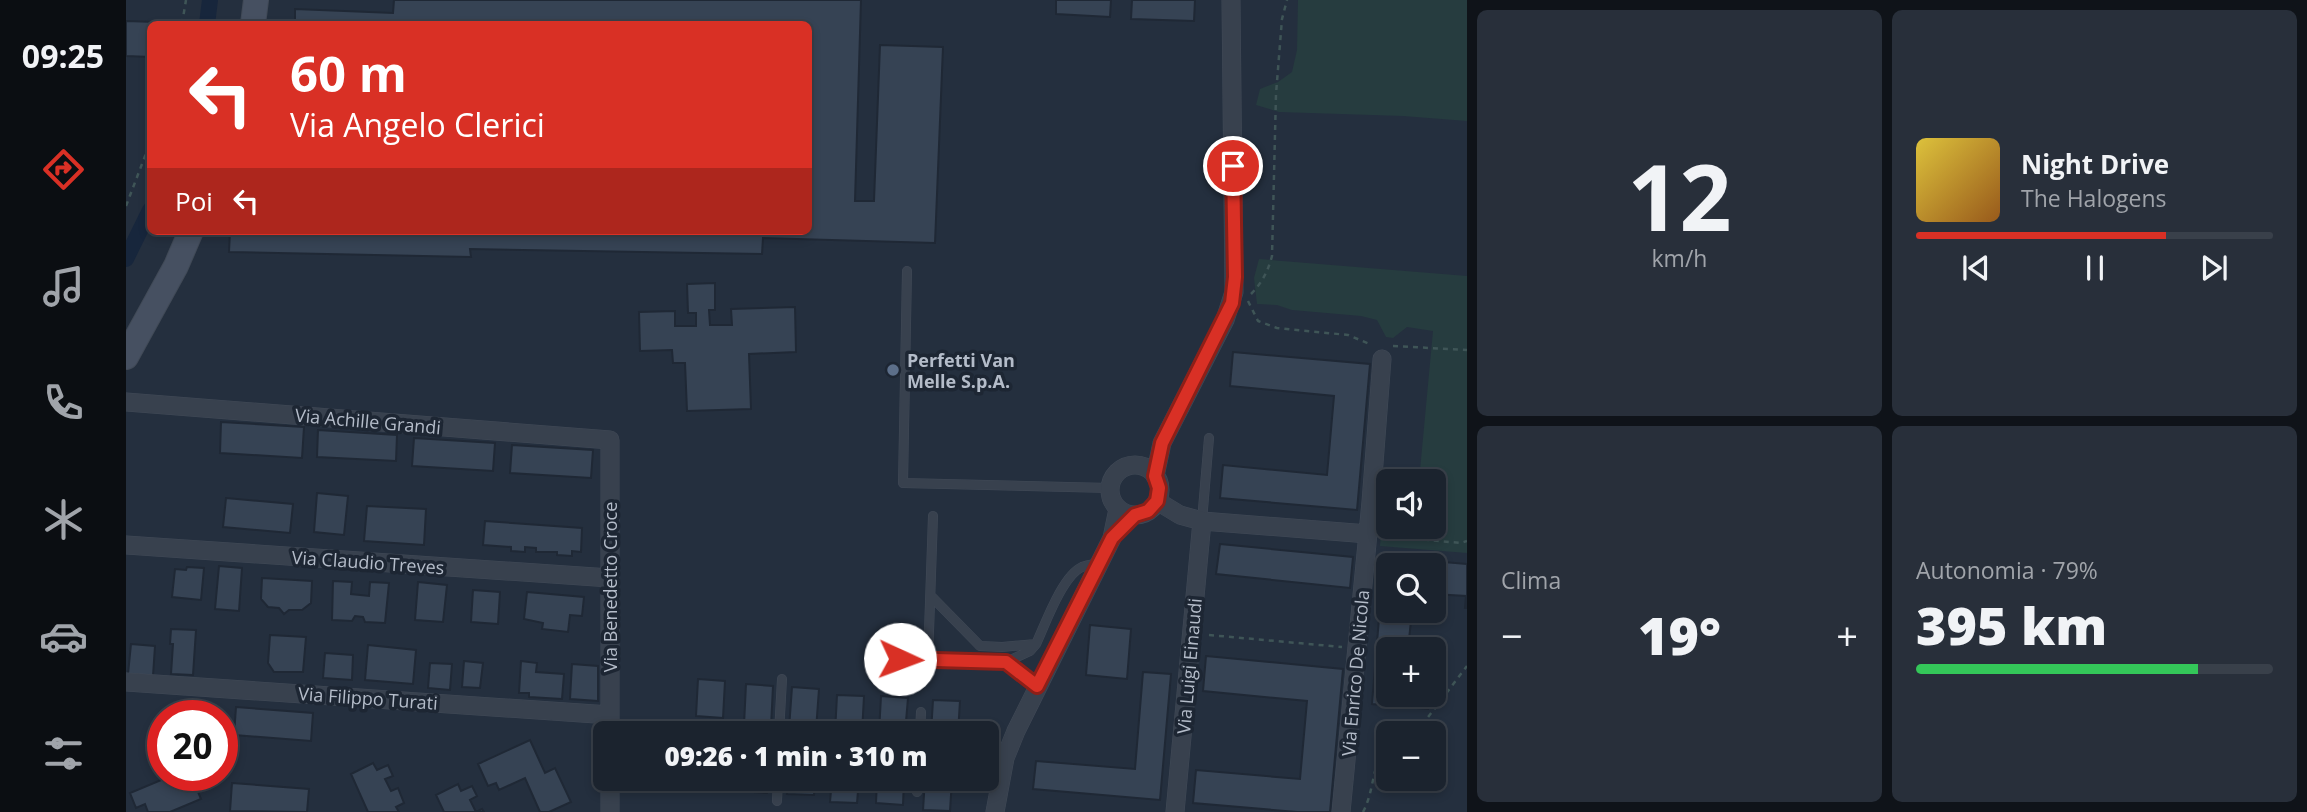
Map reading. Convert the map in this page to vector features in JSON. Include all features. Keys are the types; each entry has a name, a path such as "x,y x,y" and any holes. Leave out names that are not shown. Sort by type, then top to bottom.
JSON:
{"street":[{"path":"253,21 256,0"},
{"path":"1112,538 1135,515 1148,511 1157,501 1159,488 1155,476 1162,443 1224,320 1240,295 1231,0"},
{"path":"126,357 176,266 189,235"},
{"name":"Via Enrico De Nicola","path":"1341,812 1373,535 1382,359"},
{"name":"Via Achille Grandi","path":"126,402 610,440"},
{"name":"Via Benedetto Croce","path":"610,440 610,721"},
{"path":"1135,515 1118,509 1113,503 1110,488 1112,480 1123,468 1139,466 1162,443"},
{"path":"1139,466 1155,476"},
{"path":"1157,501 1180,515 1202,521 1373,535"},
{"path":"995,812 1005,758 1037,686 1112,538 1118,509"},
{"name":"Via Luigi Einaudi","path":"1175,812 1202,521"},
{"name":"Via Claudio Treves","path":"126,545 610,579"},
{"name":"Via Filippo Turati","path":"126,682 593,723"},
{"path":"610,791 610,812"}],"lane":[{"path":"907,271 903,483 1110,488"},
{"path":"1202,521 1209,438"},
{"path":"928,660 933,516"},
{"path":"900,659 1006,662 1030,651 1074,572 1101,562"},
{"path":"931,596 981,646 1036,644"},
{"path":"1006,662 1037,686"},
{"path":"780,721 782,679"},
{"path":"921,712 921,721"},
{"path":"999,758 1005,758"},
{"path":"777,791 777,801"}],"path":[{"path":"182,21 186,0"},
{"path":"1287,0 1282,19 1276,94 1272,256 1259,286 1240,295 1258,321 1277,328 1348,335 1382,346 1467,349"},
{"path":"126,206 147,151"},
{"path":"1413,539 1461,543 1467,541"},
{"path":"1192,633 1349,647"},
{"path":"1425,721 1467,666"},
{"path":"1363,812 1370,799 1376,768"}],"green space":[{"path":"1298,0 1467,0 1467,121 1279,112 1256,105 1260,89 1278,82 1292,72 1297,50"},
{"path":"1259,259 1467,276 1467,553 1380,546 1381,539 1446,539 1446,469 1420,469 1433,331 1407,327 1393,338 1386,337 1377,320 1257,304 1254,278"}],"building":[{"path":"394,0 861,0 855,201 874,201 880,45 943,47 935,243 763,238 762,254 470,249 471,257 229,252 230,235 812,235 812,21 295,21 295,9 393,13"},
{"path":"1056,0 1111,0 1110,17 1056,14"},
{"path":"1132,0 1195,0 1194,21 1131,19"},
{"path":"126,21 147,22 147,57 126,56"},
{"path":"715,283 715,310 709,310 710,325 732,325 731,309 795,307 796,352 749,354 751,409 687,411 685,363 673,363 672,350 640,351 639,312 675,311 675,326 696,326 696,313 688,313 687,284"},
{"path":"1233,352 1370,364 1357,510 1220,498 1223,465 1327,475 1334,396 1230,386"},
{"path":"221,422 304,427 302,458 220,453"},
{"path":"318,430 397,435 396,461 317,457"},
{"path":"414,438 495,443 493,471 412,466"},
{"path":"512,445 593,450 591,478 510,473"},
{"path":"317,493 348,496 344,535 314,532"},
{"path":"226,498 293,504 290,533 223,527"},
{"path":"367,506 426,509 424,545 364,541"},
{"path":"485,521 582,528 581,552 572,551 572,556 557,555 557,552 536,552 536,548 525,547 525,552 511,551 511,547 483,545"},
{"path":"1220,544 1353,557 1350,588 1216,574"},
{"path":"1446,562 1467,564 1467,608 1465,608 1466,596 1446,595"},
{"path":"219,566 242,568 239,611 215,609"},
{"path":"187,567 204,568 201,600 172,597 175,569 186,570"},
{"path":"262,578 312,581 311,603 302,610 289,610 284,614 279,608 268,607 261,599"},
{"path":"333,581 352,582 351,594 369,596 370,582 389,583 385,623 365,622 363,617 355,616 352,621 332,620"},
{"path":"418,582 447,585 443,622 415,620"},
{"path":"473,590 500,592 498,624 471,622"},
{"path":"527,592 584,597 582,616 570,615 568,632 542,629 543,623 524,619"},
{"path":"1379,623 1411,623 1409,637 1377,637"},
{"path":"1090,625 1131,629 1127,679 1086,675"},
{"path":"171,629 196,630 193,675 171,674"},
{"path":"270,635 306,637 303,672 274,672 268,663"},
{"path":"131,644 155,646 153,676 128,674"},
{"path":"368,645 416,650 413,684 365,680"},
{"path":"325,653 353,655 352,680 323,678"},
{"path":"1376,655 1376,704 1372,704"},
{"path":"1206,656 1343,669 1330,812 1297,812 1193,803 1196,770 1300,779 1307,701 1203,691"},
{"path":"464,661 483,663 480,688 462,687"},
{"path":"521,661 537,663 536,672 564,674 562,699 529,697 529,693 519,693"},
{"path":"430,663 452,664 450,690 428,688"},
{"path":"572,664 598,666 598,701 570,699"},
{"path":"1143,672 1171,674 1160,800 1033,789 1036,761 1135,769"},
{"path":"698,679 725,681 723,718 696,716"},
{"path":"746,684 773,686 771,721 744,721"},
{"path":"792,687 819,689 817,721 790,721"},
{"path":"837,695 864,696 863,721 836,721"},
{"path":"881,696 908,698 906,721 880,721"},
{"path":"933,700 960,701 959,721 932,721"},
{"path":"238,707 313,713 311,741 238,735"},
{"path":"530,740 545,773 555,768 571,802 549,812 540,812 525,778 499,790 496,783 488,786 478,764"},
{"path":"373,763 377,770 388,765 393,776 385,779 391,791 398,788 404,803 396,807 399,812 368,812 351,774"},
{"path":"238,783 309,789 307,812 230,811 231,791 238,791"},
{"path":"458,784 461,791 472,786 477,796 470,800 476,812 444,812 436,795"},
{"path":"147,786 147,791 198,791 201,799 170,812 148,812 145,804 136,808 130,793"},
{"path":"787,791 814,791 814,795 787,794"},
{"path":"831,791 858,791 857,803 830,802"},
{"path":"876,791 904,791 903,805 876,803"},
{"path":"924,791 951,791 950,811 923,810"}],"waterway":[{"path":"207,21 210,0"},
{"path":"126,259 147,216"}],"place":[{"name":"Perfetti Van Melle S.p.A.","path":"893,370"}],"route":[{"path":"900,659 1006,662 1037,686 1112,538 1135,515 1148,511 1157,501 1159,488 1155,476 1162,443 1232,303 1235,277 1233,166"}]}
